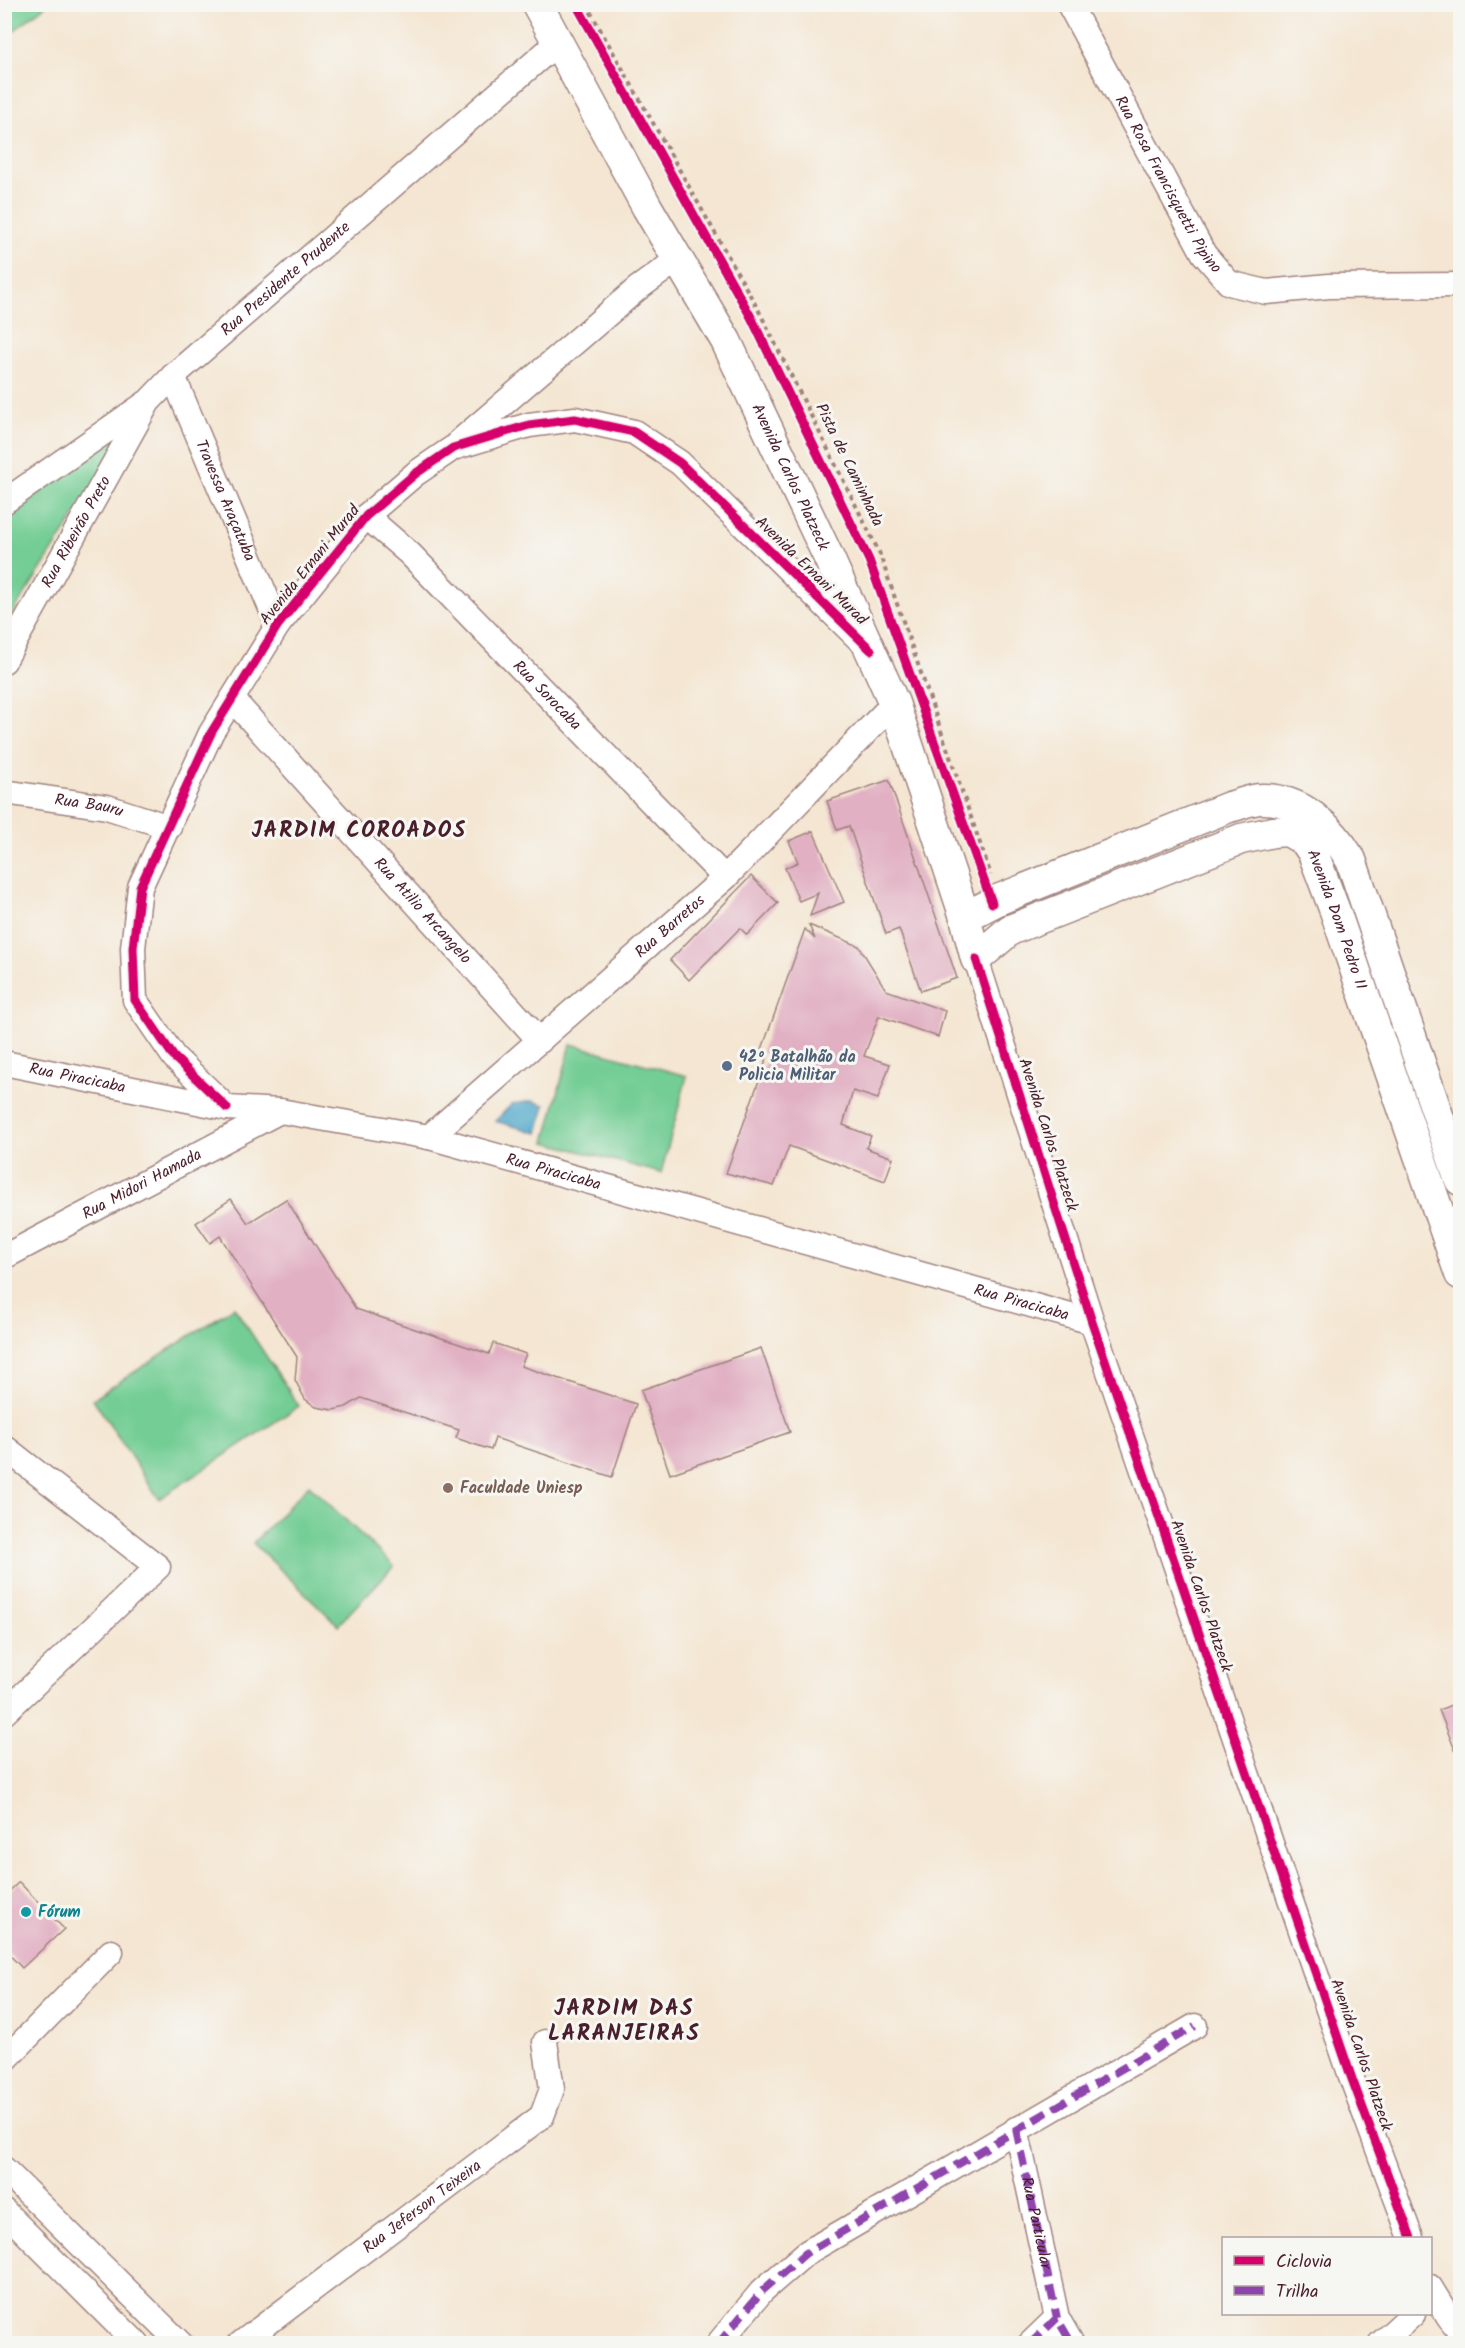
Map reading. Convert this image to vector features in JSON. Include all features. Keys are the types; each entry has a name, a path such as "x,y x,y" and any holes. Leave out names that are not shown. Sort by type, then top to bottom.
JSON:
{"main road":[{"name":"Avenida Carlos Platzeck","path":"537,4 677,260 726,341 871,650 894,703 965,917 976,959"},
{"name":"Avenida Dom Pedro II","path":"965,917 996,901 1229,807 1260,799 1301,808 1332,833 1351,860 1461,1180"},
{"name":"Avenida Dom Pedro II","path":"976,959 1010,930 1241,839 1273,832 1288,831 1297,835 1313,853 1335,911 1461,1274"}],"street":[{"name":"Rua Rosa Francisquetti Pipino","path":"1069,4 1204,254 1229,283 1266,292 1329,286 1461,285"},
{"name":"Rua Presidente Prudente","path":"7,495 148,401 173,376 557,43"},
{"name":"Avenida Ernani Murad","path":"227,1108 174,1058 135,1000 133,948 140,887 211,733 234,701 278,625 366,516 415,474 453,448 637,289 677,260"},
{"name":"Travessa Araçatuba","path":"173,376 278,625"},
{"name":"Rua Ribeirão Preto","path":"4,661 148,401"},
{"name":"Avenida Ernani Murad","path":"453,448 529,425 575,419 634,432 680,463 871,650"},
{"name":"Rua Sorocaba","path":"366,516 410,554 725,878"},
{"name":"Rua Atilio Arcangelo","path":"234,701 540,1041"},
{"name":"Rua Barretos","path":"429,1137 725,878 894,703"},
{"name":"Rua Bauru","path":"4,792 107,807 169,827"},
{"name":"Avenida Carlos Platzeck","path":"976,959 1092,1322 1352,2079 1411,2237"},
{"name":"Rua Piracicaba","path":"4,1063 227,1108 280,1111 429,1137 1092,1322"},
{"name":"Rua Midori Hamada","path":"4,1257 280,1111"},
{"path":"4,1447 159,1568 10,1698"},
{"path":"4,2061 111,1952"},
{"path":"718,2343 762,2292 806,2253 1195,2026"},
{"name":"Rua Jeferson Teixeira","path":"240,2343 542,2116 552,2089 545,2042"},
{"name":"Rua Particular","path":"1016,2129 1057,2318 1072,2343"},
{"path":"4,2169 181,2343"},
{"path":"4,2206 23,2189"},
{"path":"4,2211 137,2343"},
{"path":"1432,2293 1461,2332"},
{"path":"1380,2343 1411,2315"},
{"path":"1030,2343 1057,2318"}],"path":[{"path":"576,4 751,318 787,391"},
{"path":"901,648 996,901"}],"green space":[{"path":"5,4 46,4 46,5 5,38"},
{"path":"138,418 5,625 5,518"},
{"path":"571,1044 687,1076 661,1173 545,1142"},
{"path":"234,1307 299,1406 159,1499 93,1399"},
{"path":"309,1485 394,1566 338,1625 253,1543"}],"water":[{"path":"533,1101 545,1105 538,1133 495,1121 512,1104"}],"building":[{"path":"889,780 957,978 921,991 899,929 886,934 849,826 837,830 827,801"},
{"path":"813,831 844,902 810,916 818,893 799,901 785,868 798,862 789,841"},
{"path":"751,876 778,903 747,935 740,928 689,980 670,960"},
{"path":"809,925 859,946 886,990 945,1011 938,1037 879,1016 864,1056 890,1064 878,1099 853,1091 843,1125 871,1136 866,1148 893,1158 885,1181 789,1146 774,1186 726,1173 768,1055 761,1052 805,929 815,939"},
{"path":"231,1199 248,1223 286,1199 356,1309 489,1354 493,1343 526,1354 521,1366 636,1404 612,1477 495,1438 491,1450 456,1438 459,1430 361,1398 346,1407 333,1410 316,1407 305,1399 295,1380 297,1357 220,1236 210,1243 196,1223"},
{"path":"761,1348 790,1432 670,1474 641,1390"},
{"path":"1461,1701 1461,1760 1459,1760 1439,1710"},
{"name":"Fórum","path":"19,1882 64,1929 22,1968 4,1949 4,1896"}],"marked path":[{"path":"718,2344 762,2291 806,2253 1195,2026"},
{"path":"1016,2129 1057,2318"},
{"path":"1030,2344 1057,2318 1072,2344"}],"cycle path":[{"path":"576,4 751,317 869,560 992,903"},
{"path":"227,1108 174,1057 135,1000 133,948 140,887 211,733 278,625 366,516 415,474 453,448 529,425 575,419 634,432 680,463 871,650"},
{"path":"976,959 1092,1322 1352,2079 1411,2237"}],"place":[{"name":"42º Batalhão da Policia Militar","path":"727,1066"},
{"name":"Faculdade Uniesp","path":"448,1488"},
{"name":"Fórum","path":"26,1912"}],"district":[{"name":"JARDIM COROADOS","path":"359,831"},
{"name":"JARDIM DAS LARANJEIRAS","path":"624,2022"}]}
